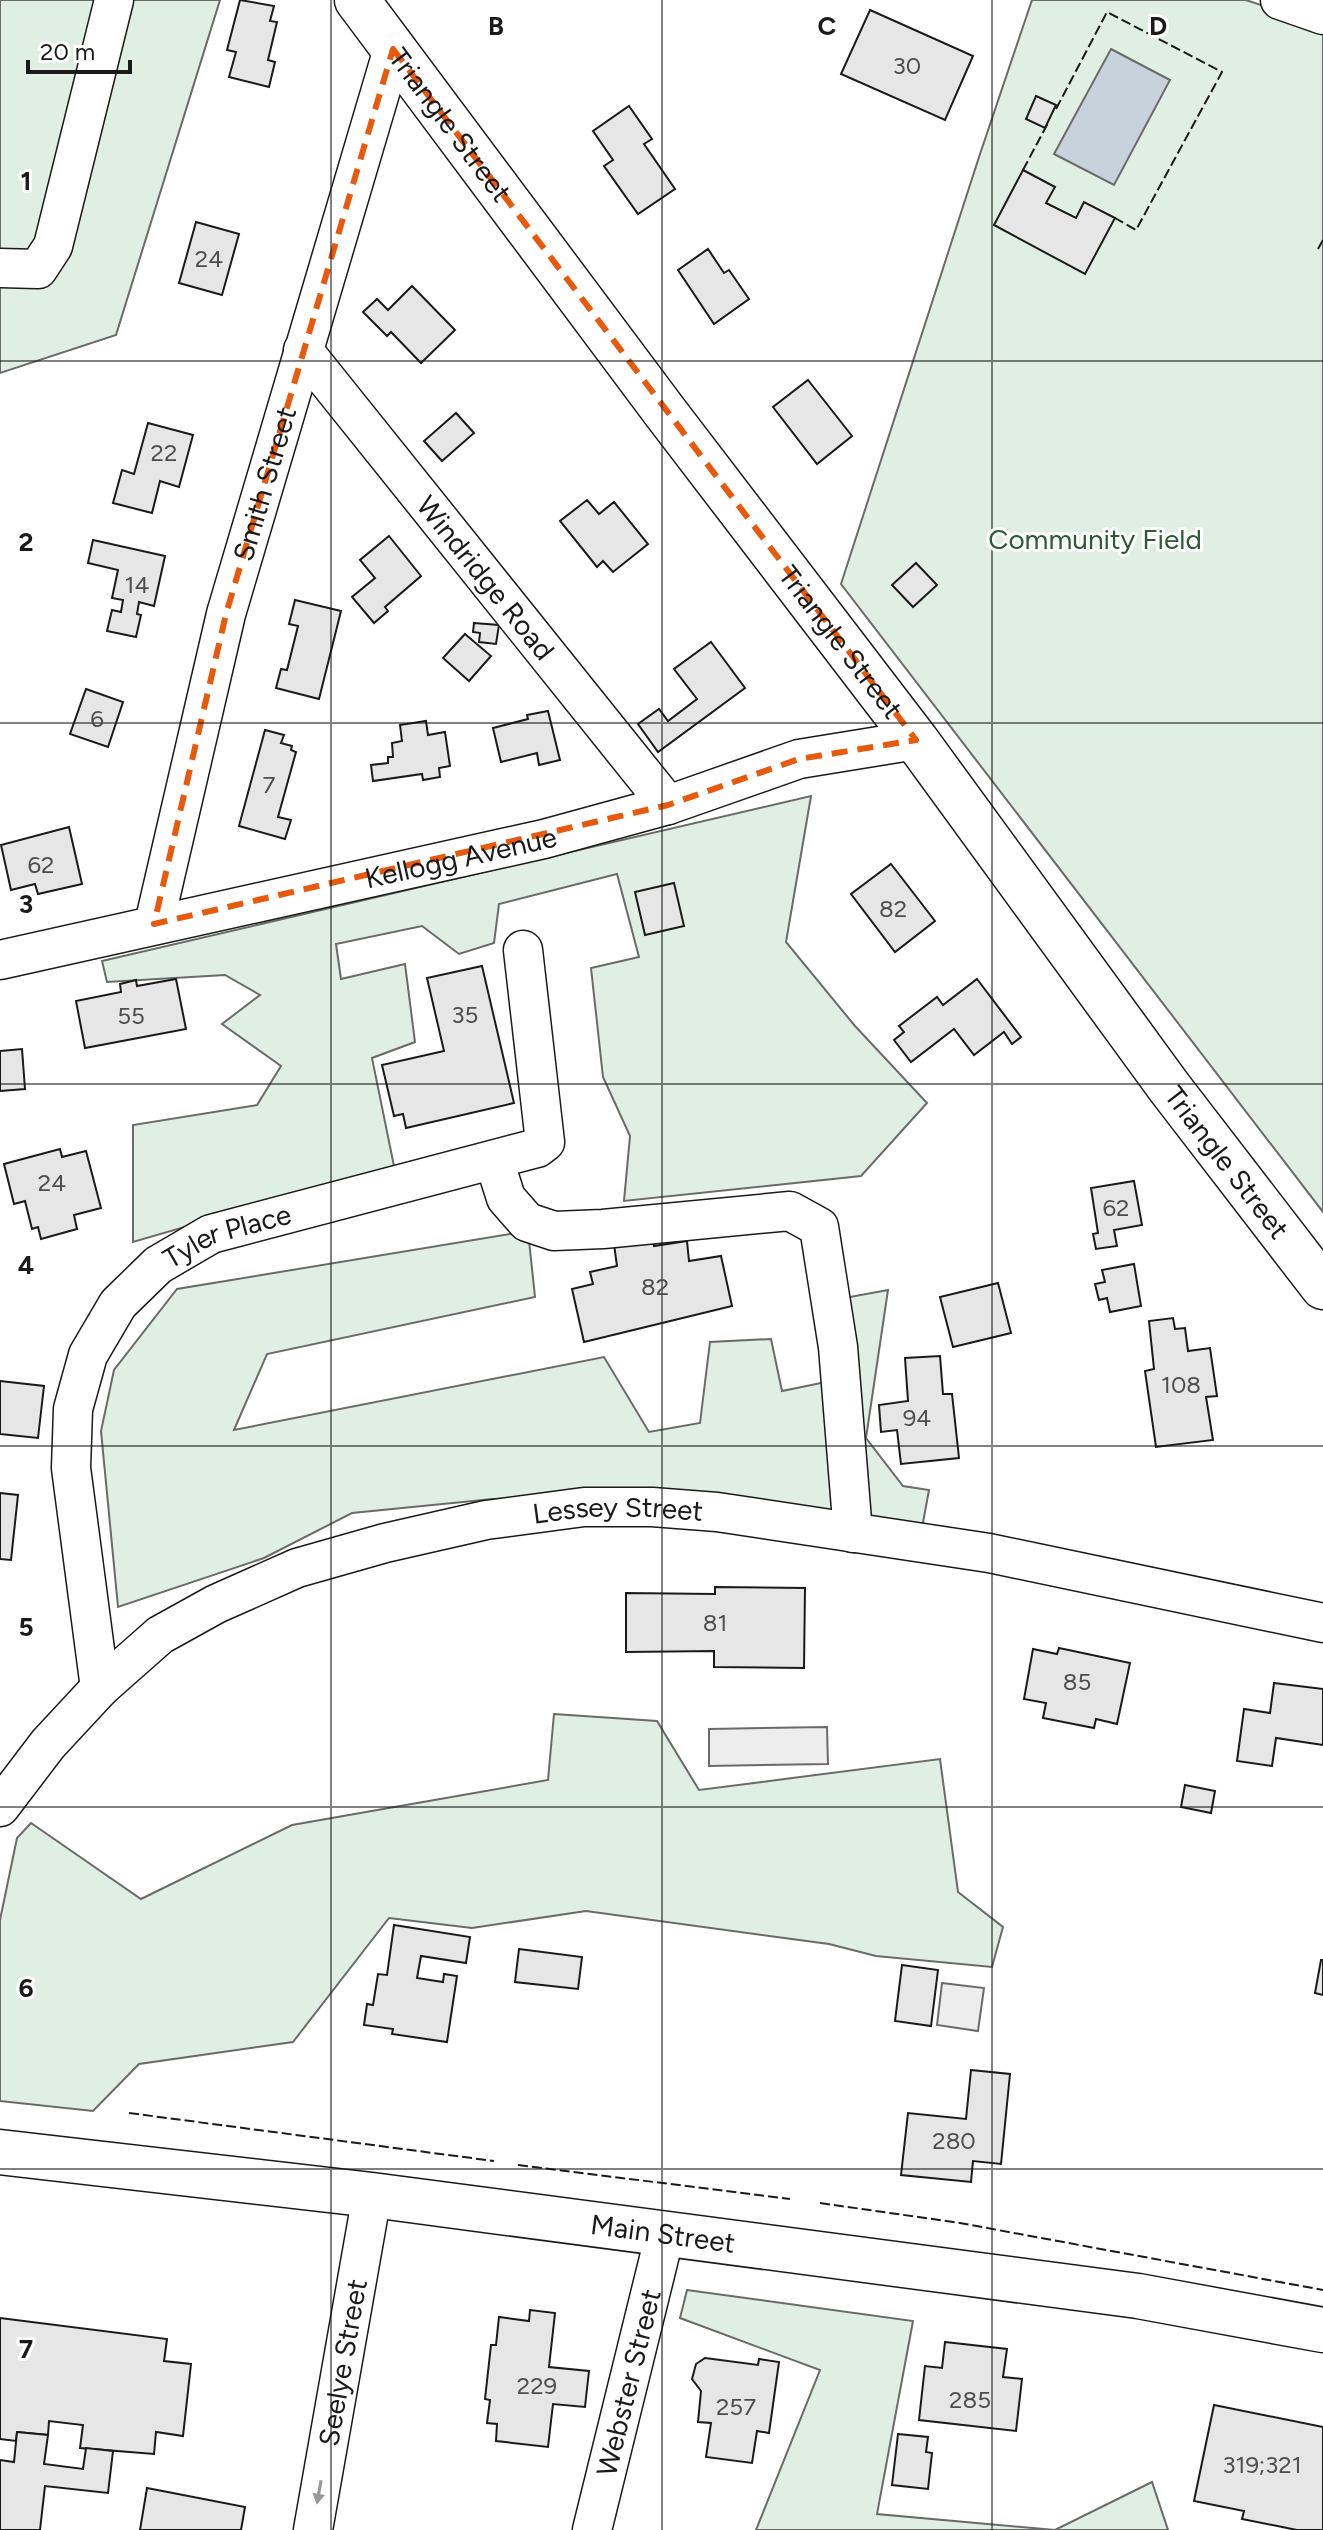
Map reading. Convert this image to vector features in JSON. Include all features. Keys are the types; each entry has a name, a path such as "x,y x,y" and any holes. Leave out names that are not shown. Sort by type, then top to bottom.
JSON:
{"main road":[{"name":"Triangle Street","path":"357,0 916,740 1169,1087 1323,1287"},
{"name":"Main Street","path":"0,2152 372,2195 1138,2296 1323,2330"}],"street":[{"path":"0,268 38,269 53,246 114,0"},
{"path":"1280,0 1323,15"},
{"name":"Smith Street","path":"154,924 226,614 393,49"},
{"name":"Windridge Road","path":"303,350 668,805"},
{"name":"Kellogg Avenue","path":"0,960 544,839 668,805 799,759 916,740"},
{"name":"Tyler Place","path":"100,1688 71,1468 73,1409 88,1355 118,1304 158,1265 211,1234 494,1160 537,1148 545,1142 523,950"},
{"path":"494,1160 506,1198 527,1222 554,1231 790,1211 819,1227 838,1347 853,1533"},
{"name":"Lessey Street","path":"0,1807 48,1744 100,1688 160,1635 216,1604 311,1564 486,1520 584,1507 652,1507 717,1512 989,1553 1323,1623"},
{"name":"Seelye Street","path":"313,2530 372,2195"},
{"name":"Webster Street","path":"592,2530 665,2234"}],"highlighted area":[{"path":"393,49 916,740 799,759 668,805 154,924 226,614"}],"green space":[{"path":"0,0 220,0 116,335 0,373"},
{"name":"Community Field","path":"1032,0 1246,0 1323,26 1323,1212 841,584"},
{"path":"811,796 786,942 855,1026 927,1103 861,1176 624,1201 630,1136 603,1077 591,968 639,957 617,874 499,904 494,943 459,954 422,926 336,944 341,979 405,964 415,1042 372,1058 394,1166 133,1242 133,1125 257,1105 281,1066 222,1024 260,995 225,975 107,982 102,961"},
{"path":"528,1231 535,1297 267,1354 234,1430 604,1357 649,1432 700,1423 710,1342 771,1339 782,1391 831,1381 828,1301 888,1290 866,1438 903,1486 929,1490 922,1528 611,1495 493,1499 352,1513 264,1558 118,1607 101,1431 114,1370 177,1289"},
{"path":"554,1714 657,1721 699,1790 940,1759 958,1892 1003,1927 992,1967 876,1956 829,1944 586,1911 472,1928 389,1918 293,2042 139,2064 93,2111 0,2101 0,1920 17,1838 31,1823 141,1899 292,1825 548,1780"},
{"path":"687,2290 913,2321 877,2514 1055,2530 756,2530 820,2370 680,2318"},
{"path":"1152,2482 1168,2530 1055,2530"}],"shaded area":[{"path":"1111,49 1170,80 1114,185 1054,154"},
{"path":"827,1727 828,1764 709,1766 709,1729"},
{"path":"942,1983 984,1988 978,2031 937,2025"}],"building":[{"path":"240,0 274,6 270,21 277,22 268,60 275,62 269,87 229,77 236,52 227,50"},
{"path":"870,10 973,56 945,120 841,74"},
{"path":"1036,96 1056,105 1045,128 1026,119"},
{"path":"629,106 652,139 644,144 675,189 638,214 604,166 613,160 593,131"},
{"path":"1023,170 1055,187 1046,203 1076,218 1084,202 1115,218 1085,274 994,225"},
{"path":"196,222 239,234 222,295 179,283"},
{"path":"708,249 724,273 729,270 749,299 714,324 678,270"},
{"path":"412,286 455,330 421,363 391,332 387,336 363,312 377,299 388,310"},
{"path":"808,380 852,436 817,464 773,407"},
{"path":"456,413 474,433 442,461 424,441"},
{"path":"148,423 193,435 179,487 160,481 152,513 113,503 122,470 134,474"},
{"path":"587,500 599,514 614,502 648,544 613,572 603,561 597,567 560,521"},
{"path":"389,536 421,576 385,607 388,611 374,623 352,597 375,578 360,560"},
{"path":"93,540 165,556 154,606 139,602 137,614 141,615 136,637 107,631 112,610 121,612 123,600 112,598 118,570 88,563"},
{"path":"916,563 937,585 913,607 892,585"},
{"path":"295,600 341,611 319,699 276,688 281,669 287,670 298,626 289,624"},
{"path":"474,623 499,625 496,644 479,642 480,633 473,632"},
{"path":"465,634 491,656 469,681 443,658"},
{"path":"711,642 745,688 658,752 638,724 659,709 668,721 697,699 674,669"},
{"path":"86,689 123,702 108,747 70,734"},
{"path":"548,711 560,760 539,765 537,753 501,762 493,728"},
{"path":"426,721 428,735 445,732 450,766 439,768 440,777 423,780 422,774 373,781 371,765 388,763 388,757 393,757 392,743 402,741 400,725"},
{"path":"265,730 284,735 281,743 292,746 291,750 296,752 278,817 291,820 285,839 239,826"},
{"path":"69,827 82,884 38,894 35,884 11,890 1,845"},
{"path":"891,864 935,921 895,952 851,894"},
{"path":"674,883 684,926 645,935 635,892"},
{"path":"482,966 514,1103 406,1128 403,1114 394,1116 382,1065 444,1051 427,978"},
{"path":"176,979 186,1029 85,1048 76,1001 121,992 120,984 136,980 137,986"},
{"path":"977,979 1021,1037 1012,1044 1004,1032 974,1055 954,1029 911,1062 894,1040 904,1032 899,1026 937,997 943,1005"},
{"path":"22,1049 25,1089 0,1091 0,1051"},
{"path":"60,1149 62,1157 86,1151 101,1208 74,1215 77,1229 41,1239 38,1227 32,1229 25,1201 14,1204 4,1164"},
{"path":"1134,1181 1142,1225 1114,1230 1117,1246 1096,1249 1093,1234 1098,1233 1091,1188"},
{"path":"652,1231 654,1246 687,1241 689,1261 721,1256 732,1306 584,1342 572,1289 593,1284 590,1272 617,1266 613,1237"},
{"path":"1134,1264 1141,1306 1110,1312 1107,1298 1099,1300 1095,1284 1105,1282 1102,1270"},
{"path":"998,1283 1011,1333 953,1347 940,1297"},
{"path":"1173,1318 1175,1329 1185,1328 1188,1351 1210,1348 1217,1396 1206,1397 1213,1440 1156,1447 1145,1371 1154,1369 1149,1321"},
{"path":"940,1356 943,1394 952,1394 959,1458 901,1464 897,1430 881,1432 879,1405 908,1401 905,1358"},
{"path":"0,1381 44,1386 38,1438 0,1434"},
{"path":"0,1493 18,1495 11,1560 0,1559"},
{"path":"715,1587 805,1588 804,1668 714,1667 714,1651 626,1652 626,1593 715,1594"},
{"path":"1059,1648 1130,1663 1117,1724 1096,1719 1094,1728 1043,1718 1046,1703 1024,1699 1033,1649 1057,1654"},
{"path":"1274,1683 1323,1689 1323,1745 1276,1738 1272,1766 1237,1761 1244,1709 1270,1713"},
{"path":"1185,1785 1215,1791 1211,1813 1181,1807"},
{"path":"394,1925 470,1937 466,1963 421,1956 417,1978 443,1982 444,1974 457,1976 447,2042 392,2034 393,2029 364,2025 367,2004 373,2005 378,1974 387,1975"},
{"path":"519,1949 582,1957 578,1989 515,1982"},
{"path":"1323,1960 1323,1995 1315,1993"},
{"path":"902,1965 938,1970 931,2026 895,2021"},
{"path":"971,2070 1010,2074 1001,2164 973,2161 971,2182 901,2175 908,2113 966,2119"},
{"path":"530,2310 555,2313 549,2367 589,2371 585,2407 553,2404 548,2447 496,2441 497,2424 487,2423 490,2400 485,2399 491,2345 496,2345 499,2317 529,2321"},
{"path":"0,2318 167,2339 164,2361 191,2364 183,2436 156,2432 154,2454 80,2448 83,2425 49,2421 48,2435 17,2432 16,2441 0,2439"},
{"path":"945,2342 1007,2349 1003,2377 1022,2379 1016,2431 919,2420 925,2366 942,2368"},
{"path":"705,2358 758,2365 759,2359 779,2362 769,2433 757,2431 752,2463 706,2457 711,2423 698,2422 701,2391 692,2379 696,2364"},
{"path":"1214,2405 1323,2427 1323,2530 1297,2530 1242,2519 1244,2511 1194,2501"},
{"path":"17,2432 48,2435 44,2464 83,2469 86,2448 113,2451 108,2493 45,2486 40,2530 0,2530 0,2460 14,2462"},
{"path":"898,2434 928,2437 926,2452 932,2453 928,2489 892,2485"},
{"path":"147,2488 245,2507 241,2530 140,2530"}],"fence":[{"path":"1056,109 1107,12 1222,72 1136,230 1115,218"},
{"path":"1023,170 1048,123"},
{"path":"1318,249 1323,240"},
{"path":"129,2113 494,2161"},
{"path":"518,2165 790,2199"},
{"path":"820,2203 960,2223 1323,2290"}]}
